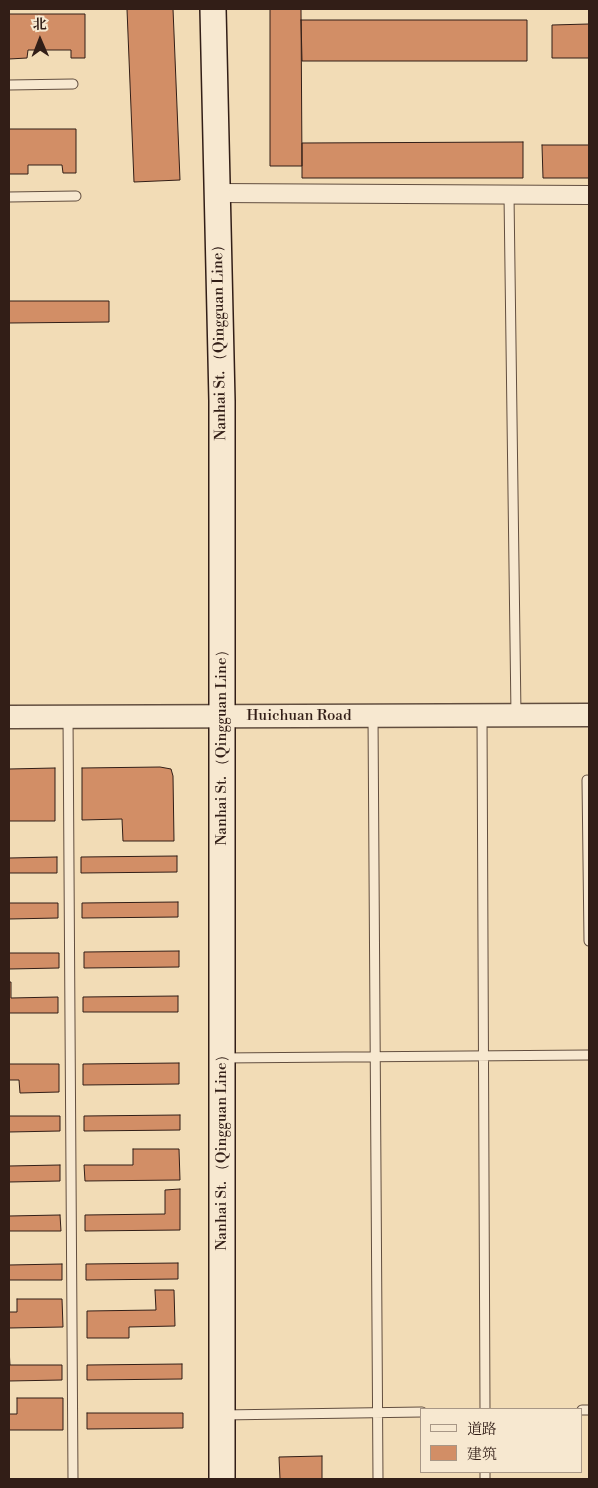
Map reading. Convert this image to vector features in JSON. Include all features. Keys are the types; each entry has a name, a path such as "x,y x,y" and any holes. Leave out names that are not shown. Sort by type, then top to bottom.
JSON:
{"main road":[{"name":"Nanhai St. （Qingguan Line）","path":"213,9 222,401 222,1479"}],"street":[{"path":"217,193 589,195"},
{"name":"Huichuan Road","path":"9,718 589,714"}],"lane":[{"path":"9,85 72,84"},
{"path":"509,195 516,715"},
{"path":"9,197 76,196"},
{"path":"482,715 485,1408"},
{"path":"373,716 378,1479"},
{"path":"68,717 73,1479"},
{"path":"588,780 589,941"},
{"path":"222,1058 589,1056"},
{"path":"222,1415 420,1412"}],"building":[{"path":"127,9 173,9 180,180 134,182"},
{"path":"270,9 301,9 302,166 270,166"},
{"path":"9,14 85,14 85,58 71,58 71,50 28,50 27,58 9,59"},
{"path":"301,20 527,20 527,61 302,61"},
{"path":"589,24 589,58 552,58 552,25"},
{"path":"9,129 76,129 76,173 63,173 62,165 28,165 28,174 9,174"},
{"path":"523,142 523,178 302,178 302,143"},
{"path":"542,145 589,145 589,178 543,178"},
{"path":"9,301 109,301 109,322 9,323"},
{"path":"160,767 171,769 173,776 174,841 123,841 122,819 82,820 82,768"},
{"path":"55,768 55,821 9,821 9,769"},
{"path":"177,856 177,872 81,873 81,857"},
{"path":"57,857 57,873 9,873 9,858"},
{"path":"178,902 178,917 82,918 82,903"},
{"path":"9,903 58,903 58,918 9,919"},
{"path":"179,951 179,967 84,968 84,952"},
{"path":"9,953 59,953 59,968 9,969"},
{"path":"9,982 11,982 11,998 58,997 58,1013 9,1013"},
{"path":"178,996 178,1012 83,1012 83,997"},
{"path":"179,1063 179,1084 83,1085 83,1064"},
{"path":"9,1064 59,1064 59,1092 20,1093 19,1080 9,1080"},
{"path":"180,1115 180,1130 84,1131 84,1116"},
{"path":"9,1116 60,1116 60,1131 9,1132"},
{"path":"133,1149 179,1149 180,1180 85,1181 84,1165 133,1165"},
{"path":"60,1165 60,1181 9,1182 9,1166"},
{"path":"180,1189 180,1230 85,1231 85,1215 165,1214 165,1190"},
{"path":"60,1215 61,1231 9,1231 9,1216"},
{"path":"178,1263 178,1279 86,1280 86,1264"},
{"path":"62,1264 62,1280 9,1280 9,1265"},
{"path":"155,1290 174,1290 175,1326 129,1327 129,1338 87,1338 87,1311 156,1310"},
{"path":"17,1299 62,1299 63,1327 9,1328 9,1312 17,1312"},
{"path":"9,1349 10,1365 62,1365 62,1380 9,1381"},
{"path":"182,1364 182,1379 87,1380 87,1365"},
{"path":"17,1398 63,1398 63,1430 9,1430 9,1414 17,1414"},
{"path":"87,1413 183,1413 183,1428 87,1429"},
{"path":"322,1456 322,1479 280,1479 279,1457"}]}
